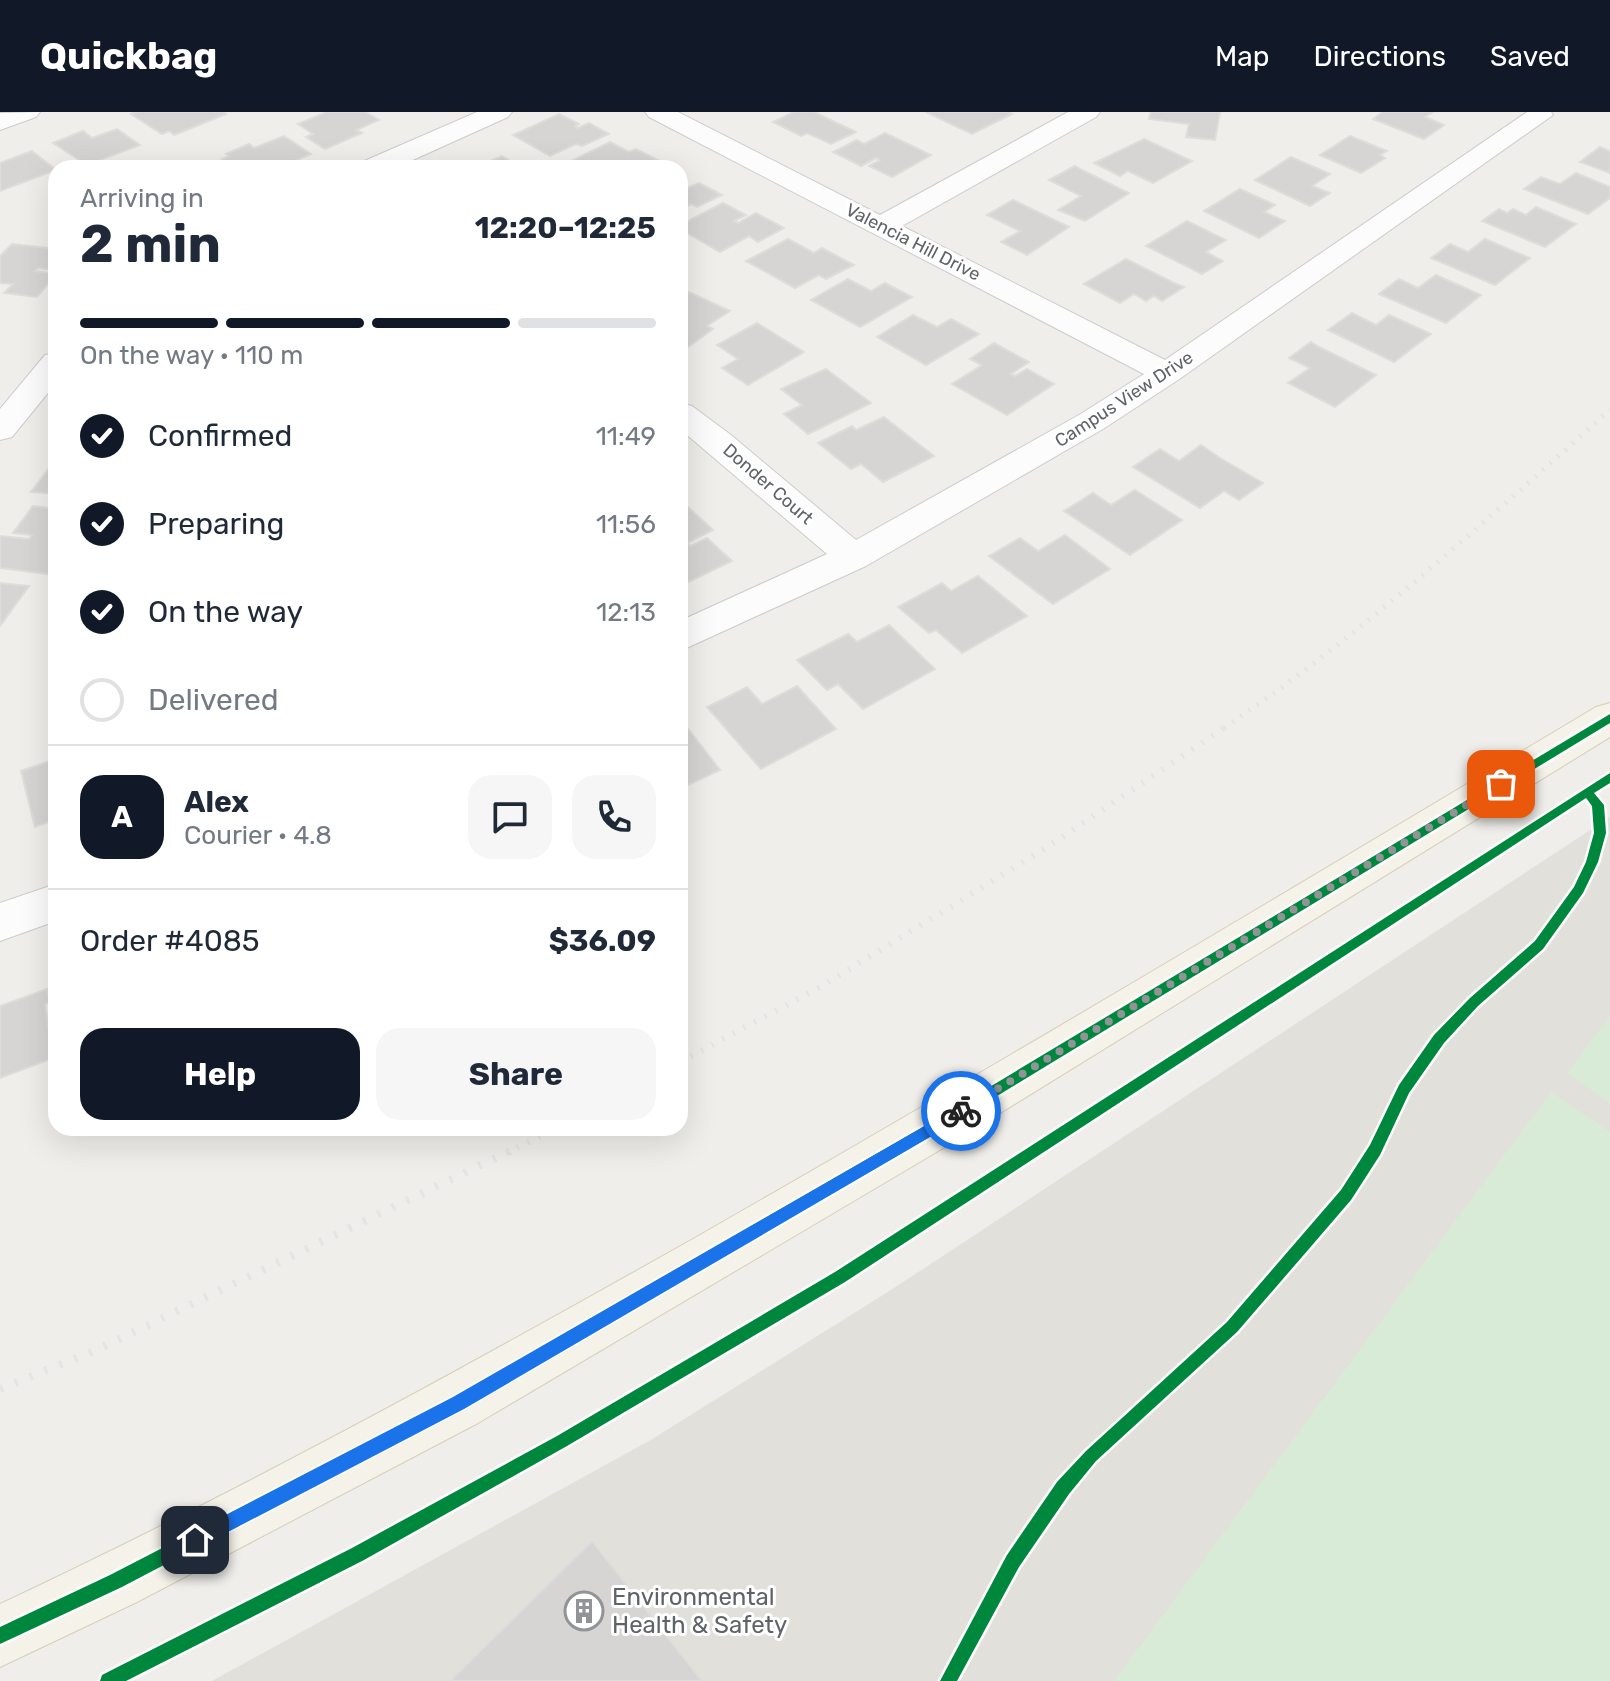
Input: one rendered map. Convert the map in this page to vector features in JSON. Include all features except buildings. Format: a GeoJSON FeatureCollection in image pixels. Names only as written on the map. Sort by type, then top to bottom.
{"type":"FeatureCollection","features":[{"type":"Feature","properties":{"kind":"main road"},"geometry":{"type":"LineString","coordinates":[[0,1636],[116,1581],[458,1403],[928,1131],[1610,718]]}},
{"type":"Feature","properties":{"kind":"street"},"geometry":{"type":"LineString","coordinates":[[0,122],[27,112]]}},
{"type":"Feature","properties":{"kind":"street"},"geometry":{"type":"LineString","coordinates":[[390,160],[499,112]]}},
{"type":"Feature","properties":{"kind":"street","name":"Valencia Hill Drive"},"geometry":{"type":"LineString","coordinates":[[658,112],[1167,373]]}},
{"type":"Feature","properties":{"kind":"street"},"geometry":{"type":"LineString","coordinates":[[881,226],[1087,112]]}},
{"type":"Feature","properties":{"kind":"street","name":"Campus View Drive"},"geometry":{"type":"LineString","coordinates":[[688,633],[853,557],[1004,473],[1167,373],[1536,113]]}},
{"type":"Feature","properties":{"kind":"street"},"geometry":{"type":"LineString","coordinates":[[0,430],[48,372]]}},
{"type":"Feature","properties":{"kind":"street","name":"Donder Court"},"geometry":{"type":"LineString","coordinates":[[688,419],[853,557]]}},
{"type":"Feature","properties":{"kind":"street"},"geometry":{"type":"LineString","coordinates":[[0,922],[48,905]]}},
{"type":"Feature","properties":{"kind":"shaded area"},"geometry":{"type":"Polygon","coordinates":[[[1610,817],[1610,1681],[212,1681],[649,1441],[891,1290],[1610,817]]]}},
{"type":"Feature","properties":{"kind":"green space"},"geometry":{"type":"Polygon","coordinates":[[[1610,1016],[1610,1103],[1567,1073],[1610,1016]]]}},
{"type":"Feature","properties":{"kind":"green space"},"geometry":{"type":"Polygon","coordinates":[[[1551,1092],[1610,1132],[1610,1681],[1114,1681],[1551,1092]]]}},
{"type":"Feature","properties":{"kind":"railway"},"geometry":{"type":"LineString","coordinates":[[1224,728],[1374,616],[1610,410]]}},
{"type":"Feature","properties":{"kind":"railway"},"geometry":{"type":"LineString","coordinates":[[688,1058],[822,986],[1046,848],[1227,726]]}},
{"type":"Feature","properties":{"kind":"railway"},"geometry":{"type":"LineString","coordinates":[[506,1153],[541,1136]]}},
{"type":"Feature","properties":{"kind":"railway"},"geometry":{"type":"LineString","coordinates":[[0,1389],[94,1351],[510,1151]]}},
{"type":"Feature","properties":{"kind":"cycle path"},"geometry":{"type":"LineString","coordinates":[[0,1636],[116,1581],[458,1403],[928,1131],[1610,718]]}},
{"type":"Feature","properties":{"kind":"cycle path"},"geometry":{"type":"LineString","coordinates":[[108,1681],[358,1554],[562,1441],[840,1277],[1610,777]]}},
{"type":"Feature","properties":{"kind":"cycle path"},"geometry":{"type":"LineString","coordinates":[[948,1681],[1013,1561],[1063,1488],[1091,1456],[1232,1327],[1303,1245],[1346,1195],[1375,1150],[1404,1089],[1439,1039],[1474,1002],[1539,945],[1579,890],[1592,862],[1600,833],[1598,805],[1587,792]]}},
{"type":"Feature","properties":{"kind":"way so far"},"geometry":{"type":"LineString","coordinates":[[961,1111],[1501,784]]}},
{"type":"Feature","properties":{"kind":"place","name":"Environmental Health & Safety"},"geometry":{"type":"Point","coordinates":[584,1611]}},
{"type":"Feature","properties":{"kind":"route"},"geometry":{"type":"LineString","coordinates":[[195,1540],[458,1403],[961,1111]]}}]}
